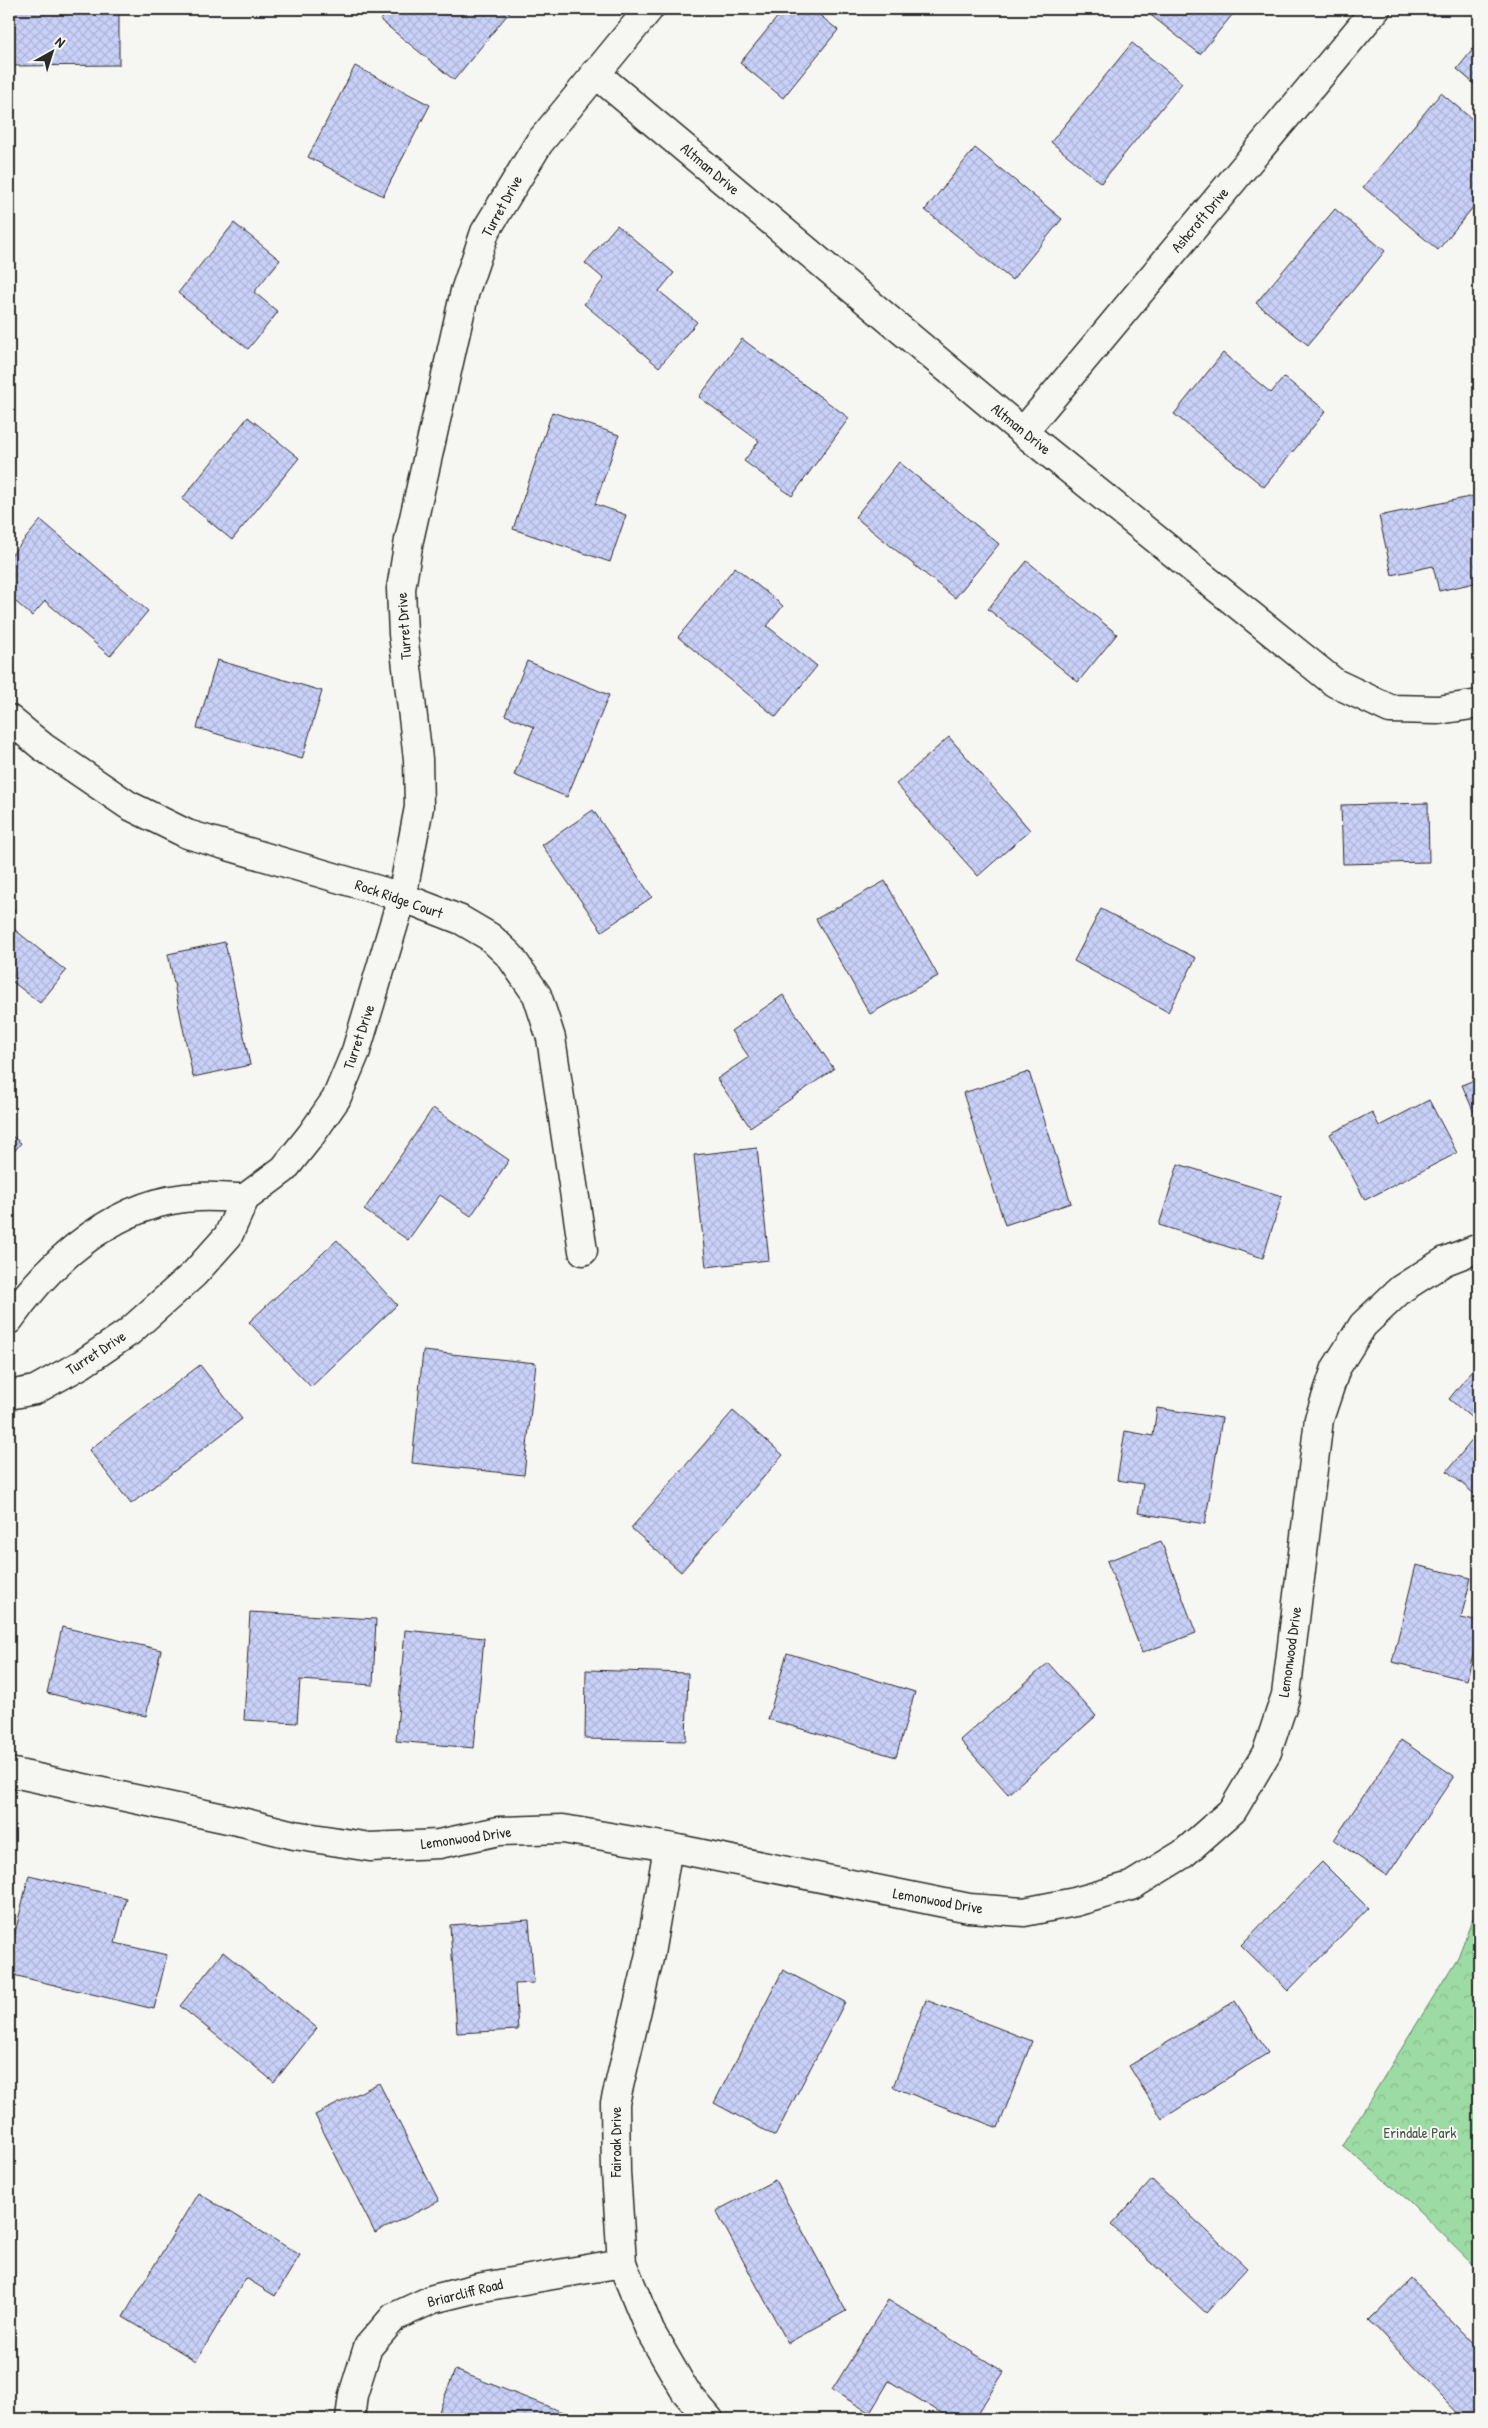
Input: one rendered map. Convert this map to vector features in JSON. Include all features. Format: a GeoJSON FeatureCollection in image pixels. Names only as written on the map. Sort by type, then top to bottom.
{"type":"FeatureCollection","features":[{"type":"Feature","properties":{"kind":"street","name":"Turret Drive"},"geometry":{"type":"LineString","coordinates":[[9,1395],[35,1390],[82,1364],[129,1332],[194,1274],[228,1236],[245,1198],[284,1169],[336,1099],[356,1051],[402,897],[419,807],[418,760],[403,634],[401,589],[409,540],[465,291],[485,232],[539,142],[649,9]]}},
{"type":"Feature","properties":{"kind":"street","name":"Ashcroft Drive"},"geometry":{"type":"LineString","coordinates":[[1023,432],[1376,9]]}},
{"type":"Feature","properties":{"kind":"street","name":"Altman Drive"},"geometry":{"type":"LineString","coordinates":[[596,73],[1023,432],[1335,682],[1390,708],[1438,710],[1479,704]]}},
{"type":"Feature","properties":{"kind":"street","name":"Rock Ridge Court"},"geometry":{"type":"LineString","coordinates":[[9,719],[43,747],[128,804],[187,834],[402,897],[461,920],[490,936],[510,956],[537,995],[551,1038],[583,1251]]}},
{"type":"Feature","properties":{"kind":"street"},"geometry":{"type":"LineString","coordinates":[[9,1320],[60,1260],[108,1223],[153,1205],[198,1196],[245,1198]]}},
{"type":"Feature","properties":{"kind":"street","name":"Lemonwood Drive"},"geometry":{"type":"LineString","coordinates":[[9,1772],[294,1835],[370,1847],[439,1844],[499,1831],[564,1830],[668,1847],[969,1908],[1024,1912],[1075,1902],[1131,1886],[1183,1854],[1233,1810],[1267,1752],[1286,1695],[1319,1419],[1336,1368],[1363,1325],[1401,1289],[1445,1261],[1479,1248]]}},
{"type":"Feature","properties":{"kind":"street","name":"Fairoak Drive"},"geometry":{"type":"LineString","coordinates":[[668,1847],[650,1954],[615,2103],[616,2172],[622,2263],[650,2331],[686,2391],[708,2419]]}},
{"type":"Feature","properties":{"kind":"street","name":"Briarcliff Road"},"geometry":{"type":"LineString","coordinates":[[350,2419],[353,2395],[368,2347],[394,2317],[434,2299],[477,2288],[622,2263]]}},
{"type":"Feature","properties":{"kind":"green space","name":"Erindale Park"},"geometry":{"type":"Polygon","coordinates":[[[1479,1902],[1479,2270],[1408,2200],[1342,2145],[1458,1957],[1479,1902]]]}},
{"type":"Feature","properties":{"kind":"building"},"geometry":{"type":"Polygon","coordinates":[[[9,9],[119,9],[119,65],[9,66],[9,9]]]}},
{"type":"Feature","properties":{"kind":"building"},"geometry":{"type":"Polygon","coordinates":[[[389,9],[512,9],[454,80],[380,20],[389,9]]]}},
{"type":"Feature","properties":{"kind":"building"},"geometry":{"type":"Polygon","coordinates":[[[784,9],[812,9],[838,30],[783,98],[740,63],[784,9]]]}},
{"type":"Feature","properties":{"kind":"building"},"geometry":{"type":"Polygon","coordinates":[[[1143,9],[1237,9],[1200,54],[1143,9]]]}},
{"type":"Feature","properties":{"kind":"building"},"geometry":{"type":"Polygon","coordinates":[[[1479,42],[1479,88],[1457,69],[1479,42]]]}},
{"type":"Feature","properties":{"kind":"building"},"geometry":{"type":"Polygon","coordinates":[[[1132,43],[1182,83],[1101,183],[1051,142],[1132,43]]]}},
{"type":"Feature","properties":{"kind":"building"},"geometry":{"type":"Polygon","coordinates":[[[355,66],[430,105],[383,196],[308,157],[355,66]]]}},
{"type":"Feature","properties":{"kind":"building"},"geometry":{"type":"Polygon","coordinates":[[[1441,93],[1479,125],[1479,200],[1438,250],[1363,187],[1441,93]]]}},
{"type":"Feature","properties":{"kind":"building"},"geometry":{"type":"Polygon","coordinates":[[[975,148],[1062,219],[1012,280],[925,210],[975,148]]]}},
{"type":"Feature","properties":{"kind":"building"},"geometry":{"type":"Polygon","coordinates":[[[1335,209],[1385,251],[1308,345],[1256,303],[1335,209]]]}},
{"type":"Feature","properties":{"kind":"building"},"geometry":{"type":"Polygon","coordinates":[[[234,223],[280,260],[254,292],[278,312],[248,349],[178,293],[234,223]]]}},
{"type":"Feature","properties":{"kind":"building"},"geometry":{"type":"Polygon","coordinates":[[[617,225],[674,273],[659,291],[697,322],[659,367],[584,304],[604,279],[585,263],[617,225]]]}},
{"type":"Feature","properties":{"kind":"building"},"geometry":{"type":"Polygon","coordinates":[[[742,339],[849,418],[792,496],[744,461],[759,441],[699,397],[742,339]]]}},
{"type":"Feature","properties":{"kind":"building"},"geometry":{"type":"Polygon","coordinates":[[[1223,353],[1271,393],[1284,377],[1326,411],[1264,487],[1174,414],[1223,353]]]}},
{"type":"Feature","properties":{"kind":"building"},"geometry":{"type":"Polygon","coordinates":[[[552,412],[619,435],[595,504],[626,515],[610,562],[513,529],[552,412]]]}},
{"type":"Feature","properties":{"kind":"building"},"geometry":{"type":"Polygon","coordinates":[[[248,417],[299,458],[232,540],[182,499],[248,417]]]}},
{"type":"Feature","properties":{"kind":"building"},"geometry":{"type":"Polygon","coordinates":[[[899,462],[999,544],[955,598],[855,517],[899,462]]]}},
{"type":"Feature","properties":{"kind":"building"},"geometry":{"type":"Polygon","coordinates":[[[1479,495],[1479,582],[1439,591],[1433,566],[1392,575],[1379,516],[1479,495]]]}},
{"type":"Feature","properties":{"kind":"building"},"geometry":{"type":"Polygon","coordinates":[[[41,520],[148,611],[110,656],[45,601],[32,616],[9,596],[9,558],[41,520]]]}},
{"type":"Feature","properties":{"kind":"building"},"geometry":{"type":"Polygon","coordinates":[[[1027,561],[1117,634],[1078,682],[988,609],[1027,561]]]}},
{"type":"Feature","properties":{"kind":"building"},"geometry":{"type":"Polygon","coordinates":[[[735,567],[783,606],[767,626],[817,666],[776,717],[678,637],[735,567]]]}},
{"type":"Feature","properties":{"kind":"building"},"geometry":{"type":"Polygon","coordinates":[[[217,660],[322,691],[302,759],[197,728],[217,660]]]}},
{"type":"Feature","properties":{"kind":"building"},"geometry":{"type":"Polygon","coordinates":[[[527,661],[609,695],[567,797],[514,775],[534,727],[505,715],[527,661]]]}},
{"type":"Feature","properties":{"kind":"building"},"geometry":{"type":"Polygon","coordinates":[[[949,737],[1030,830],[978,876],[896,784],[949,737]]]}},
{"type":"Feature","properties":{"kind":"building"},"geometry":{"type":"Polygon","coordinates":[[[1428,803],[1429,862],[1343,864],[1341,805],[1428,803]]]}},
{"type":"Feature","properties":{"kind":"building"},"geometry":{"type":"Polygon","coordinates":[[[593,810],[652,897],[602,931],[542,845],[593,810]]]}},
{"type":"Feature","properties":{"kind":"building"},"geometry":{"type":"Polygon","coordinates":[[[885,881],[938,976],[870,1014],[816,919],[885,881]]]}},
{"type":"Feature","properties":{"kind":"building"},"geometry":{"type":"Polygon","coordinates":[[[9,906],[15,911],[9,919],[9,906]]]}},
{"type":"Feature","properties":{"kind":"building"},"geometry":{"type":"Polygon","coordinates":[[[1101,909],[1196,958],[1168,1012],[1074,961],[1101,909]]]}},
{"type":"Feature","properties":{"kind":"building"},"geometry":{"type":"Polygon","coordinates":[[[9,925],[66,971],[40,1003],[9,979],[9,925]]]}},
{"type":"Feature","properties":{"kind":"building"},"geometry":{"type":"Polygon","coordinates":[[[225,942],[250,1065],[193,1077],[168,954],[225,942]]]}},
{"type":"Feature","properties":{"kind":"building"},"geometry":{"type":"Polygon","coordinates":[[[783,995],[834,1069],[750,1127],[717,1079],[749,1057],[731,1031],[783,995]]]}},
{"type":"Feature","properties":{"kind":"building"},"geometry":{"type":"Polygon","coordinates":[[[1029,1072],[1071,1203],[1005,1225],[963,1093],[1029,1072]]]}},
{"type":"Feature","properties":{"kind":"building"},"geometry":{"type":"Polygon","coordinates":[[[1479,1078],[1479,1124],[1462,1085],[1479,1078]]]}},
{"type":"Feature","properties":{"kind":"building"},"geometry":{"type":"Polygon","coordinates":[[[1429,1100],[1457,1153],[1365,1200],[1330,1134],[1372,1112],[1379,1126],[1429,1100]]]}},
{"type":"Feature","properties":{"kind":"building"},"geometry":{"type":"Polygon","coordinates":[[[433,1108],[509,1160],[471,1216],[440,1195],[408,1240],[364,1210],[433,1108]]]}},
{"type":"Feature","properties":{"kind":"building"},"geometry":{"type":"Polygon","coordinates":[[[9,1134],[21,1143],[9,1158],[9,1134]]]}},
{"type":"Feature","properties":{"kind":"building"},"geometry":{"type":"Polygon","coordinates":[[[757,1148],[769,1260],[706,1267],[694,1155],[757,1148]]]}},
{"type":"Feature","properties":{"kind":"building"},"geometry":{"type":"Polygon","coordinates":[[[1178,1164],[1282,1196],[1263,1258],[1159,1225],[1178,1164]]]}},
{"type":"Feature","properties":{"kind":"building"},"geometry":{"type":"Polygon","coordinates":[[[337,1240],[397,1305],[311,1387],[249,1322],[337,1240]]]}},
{"type":"Feature","properties":{"kind":"building"},"geometry":{"type":"Polygon","coordinates":[[[423,1351],[536,1363],[524,1475],[412,1463],[423,1351]]]}},
{"type":"Feature","properties":{"kind":"building"},"geometry":{"type":"Polygon","coordinates":[[[1479,1362],[1479,1424],[1449,1399],[1479,1362]]]}},
{"type":"Feature","properties":{"kind":"building"},"geometry":{"type":"Polygon","coordinates":[[[200,1365],[242,1419],[131,1504],[89,1450],[200,1365]]]}},
{"type":"Feature","properties":{"kind":"building"},"geometry":{"type":"Polygon","coordinates":[[[1157,1408],[1222,1418],[1205,1524],[1138,1513],[1143,1484],[1117,1480],[1125,1431],[1153,1436],[1157,1408]]]}},
{"type":"Feature","properties":{"kind":"building"},"geometry":{"type":"Polygon","coordinates":[[[733,1411],[783,1455],[681,1572],[631,1528],[733,1411]]]}},
{"type":"Feature","properties":{"kind":"building"},"geometry":{"type":"Polygon","coordinates":[[[1479,1432],[1479,1498],[1447,1471],[1479,1432]]]}},
{"type":"Feature","properties":{"kind":"building"},"geometry":{"type":"Polygon","coordinates":[[[1161,1541],[1196,1633],[1142,1653],[1107,1561],[1161,1541]]]}},
{"type":"Feature","properties":{"kind":"building"},"geometry":{"type":"Polygon","coordinates":[[[1416,1565],[1471,1578],[1461,1618],[1479,1622],[1479,1628],[1467,1680],[1392,1662],[1416,1565]]]}},
{"type":"Feature","properties":{"kind":"building"},"geometry":{"type":"Polygon","coordinates":[[[250,1612],[376,1619],[373,1685],[300,1680],[297,1723],[244,1720],[250,1612]]]}},
{"type":"Feature","properties":{"kind":"building"},"geometry":{"type":"Polygon","coordinates":[[[62,1627],[161,1650],[146,1716],[47,1693],[62,1627]]]}},
{"type":"Feature","properties":{"kind":"building"},"geometry":{"type":"Polygon","coordinates":[[[405,1630],[484,1638],[474,1748],[396,1741],[405,1630]]]}},
{"type":"Feature","properties":{"kind":"building"},"geometry":{"type":"Polygon","coordinates":[[[787,1653],[915,1692],[896,1757],[768,1719],[787,1653]]]}},
{"type":"Feature","properties":{"kind":"building"},"geometry":{"type":"Polygon","coordinates":[[[1048,1663],[1096,1716],[1008,1794],[960,1740],[1048,1663]]]}},
{"type":"Feature","properties":{"kind":"building"},"geometry":{"type":"Polygon","coordinates":[[[586,1670],[688,1673],[686,1741],[585,1739],[586,1670]]]}},
{"type":"Feature","properties":{"kind":"building"},"geometry":{"type":"Polygon","coordinates":[[[1401,1740],[1454,1776],[1387,1876],[1334,1840],[1401,1740]]]}},
{"type":"Feature","properties":{"kind":"building"},"geometry":{"type":"Polygon","coordinates":[[[1322,1862],[1368,1908],[1288,1991],[1241,1945],[1322,1862]]]}},
{"type":"Feature","properties":{"kind":"building"},"geometry":{"type":"Polygon","coordinates":[[[29,1875],[126,1898],[115,1943],[167,1955],[154,2009],[9,1974],[9,1958],[29,1875]]]}},
{"type":"Feature","properties":{"kind":"building"},"geometry":{"type":"Polygon","coordinates":[[[529,1920],[534,1983],[515,1984],[518,2030],[457,2033],[450,1925],[529,1920]]]}},
{"type":"Feature","properties":{"kind":"building"},"geometry":{"type":"Polygon","coordinates":[[[223,1952],[317,2028],[274,2082],[180,2006],[223,1952]]]}},
{"type":"Feature","properties":{"kind":"building"},"geometry":{"type":"Polygon","coordinates":[[[783,1970],[845,2002],[775,2136],[714,2103],[783,1970]]]}},
{"type":"Feature","properties":{"kind":"building"},"geometry":{"type":"Polygon","coordinates":[[[926,2000],[1032,2041],[998,2128],[893,2087],[926,2000]]]}},
{"type":"Feature","properties":{"kind":"building"},"geometry":{"type":"Polygon","coordinates":[[[1235,2001],[1268,2053],[1162,2119],[1129,2066],[1235,2001]]]}},
{"type":"Feature","properties":{"kind":"building"},"geometry":{"type":"Polygon","coordinates":[[[379,2083],[439,2201],[375,2233],[315,2115],[379,2083]]]}},
{"type":"Feature","properties":{"kind":"building"},"geometry":{"type":"Polygon","coordinates":[[[775,2180],[846,2311],[788,2343],[716,2211],[775,2180]]]}},
{"type":"Feature","properties":{"kind":"building"},"geometry":{"type":"Polygon","coordinates":[[[1152,2180],[1247,2268],[1206,2313],[1111,2225],[1152,2180]]]}},
{"type":"Feature","properties":{"kind":"building"},"geometry":{"type":"Polygon","coordinates":[[[198,2193],[300,2255],[275,2296],[246,2278],[196,2361],[123,2317],[198,2193]]]}},
{"type":"Feature","properties":{"kind":"building"},"geometry":{"type":"Polygon","coordinates":[[[1411,2279],[1479,2350],[1479,2410],[1469,2419],[1463,2419],[1369,2320],[1411,2279]]]}},
{"type":"Feature","properties":{"kind":"building"},"geometry":{"type":"Polygon","coordinates":[[[888,2300],[1004,2372],[974,2419],[951,2419],[889,2381],[870,2413],[832,2390],[888,2300]]]}},
{"type":"Feature","properties":{"kind":"building"},"geometry":{"type":"Polygon","coordinates":[[[455,2370],[580,2419],[436,2419],[455,2370]]]}}]}
